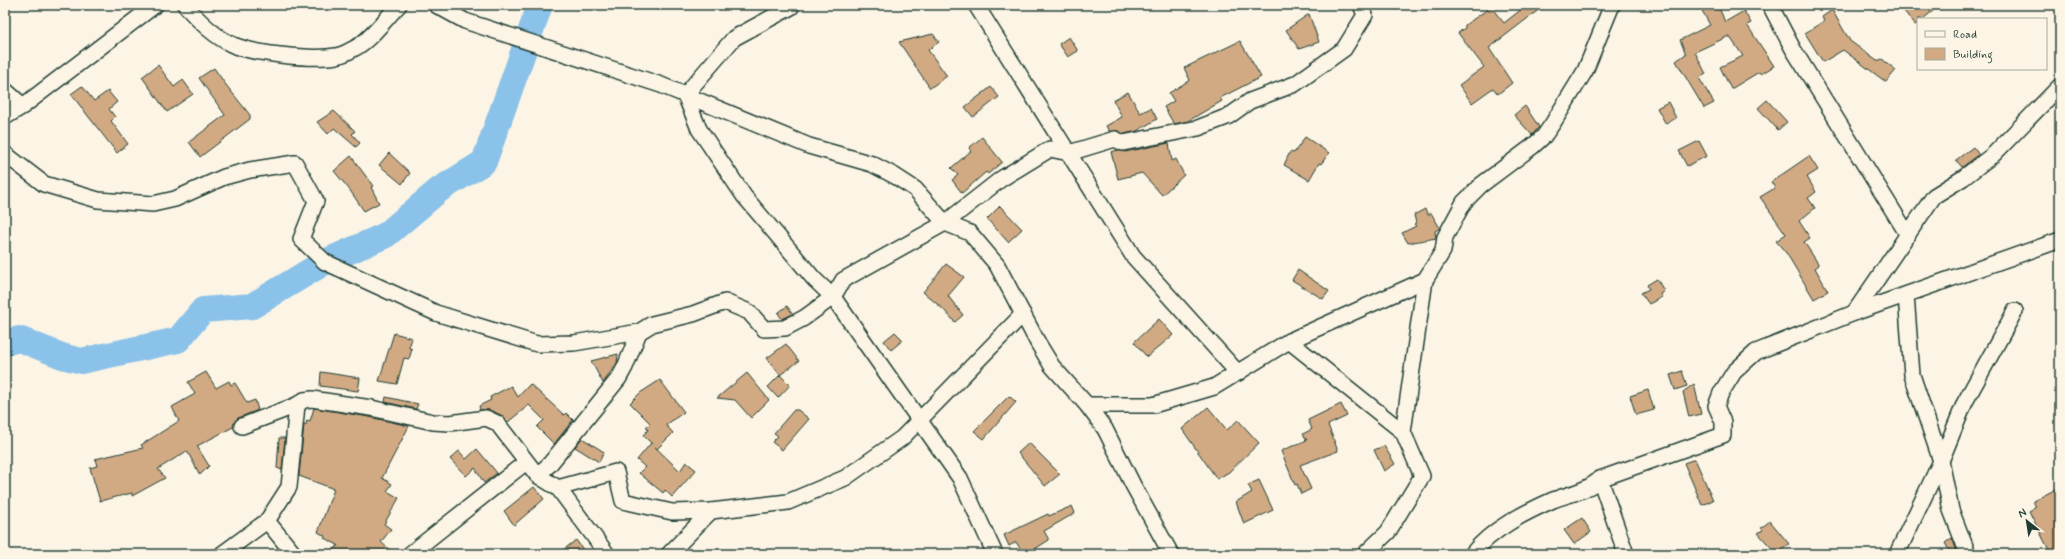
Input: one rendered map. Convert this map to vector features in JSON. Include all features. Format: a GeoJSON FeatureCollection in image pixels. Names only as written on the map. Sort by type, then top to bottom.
{"type":"FeatureCollection","features":[{"type":"Feature","properties":{"kind":"street"},"geometry":{"type":"LineString","coordinates":[[5,117],[23,106],[156,5]]}},
{"type":"Feature","properties":{"kind":"street"},"geometry":{"type":"LineString","coordinates":[[184,5],[216,34],[231,44],[253,51],[303,56],[336,56],[355,49],[374,32],[397,6]]}},
{"type":"Feature","properties":{"kind":"street"},"geometry":{"type":"LineString","coordinates":[[436,5],[465,20],[602,65],[685,95],[809,146],[872,164],[915,189],[945,223],[970,233],[997,265],[1052,366],[1087,405],[1105,429],[1132,485],[1170,554]]}},
{"type":"Feature","properties":{"kind":"street"},"geometry":{"type":"LineString","coordinates":[[976,5],[1133,256],[1238,372]]}},
{"type":"Feature","properties":{"kind":"street"},"geometry":{"type":"LineString","coordinates":[[5,154],[44,184],[98,200],[153,204],[175,199],[224,177],[250,170],[295,163],[316,201],[301,239],[325,262],[436,313],[537,344],[574,343],[639,332],[652,324],[693,314],[725,302],[749,312],[764,330],[785,328],[833,297],[843,280],[945,223],[1001,179],[1034,157],[1050,149],[1069,153],[1115,139],[1123,143],[1198,128],[1229,116],[1250,101],[1295,84],[1344,49],[1365,15],[1360,5]]}},
{"type":"Feature","properties":{"kind":"street"},"geometry":{"type":"LineString","coordinates":[[1403,432],[1425,280],[1443,251],[1445,237],[1464,202],[1481,185],[1544,136],[1585,71],[1612,5]]}},
{"type":"Feature","properties":{"kind":"street"},"geometry":{"type":"LineString","coordinates":[[1770,5],[1793,49],[1908,235]]}},
{"type":"Feature","properties":{"kind":"street"},"geometry":{"type":"LineString","coordinates":[[685,95],[734,38],[794,6]]}},
{"type":"Feature","properties":{"kind":"street"},"geometry":{"type":"LineString","coordinates":[[1854,313],[1934,196],[1963,178],[1994,154],[2060,86]]}},
{"type":"Feature","properties":{"kind":"street"},"geometry":{"type":"LineString","coordinates":[[5,90],[23,106]]}},
{"type":"Feature","properties":{"kind":"street"},"geometry":{"type":"LineString","coordinates":[[685,95],[699,129],[744,196],[814,280],[833,297],[960,478],[995,554]]}},
{"type":"Feature","properties":{"kind":"street"},"geometry":{"type":"LineString","coordinates":[[1472,554],[1498,529],[1552,501],[1592,486],[1600,479],[1723,435],[1723,422],[1716,406],[1720,393],[1734,372],[1756,352],[1854,313],[2060,240]]}},
{"type":"Feature","properties":{"kind":"street"},"geometry":{"type":"LineString","coordinates":[[1087,405],[1153,405],[1214,387],[1289,341],[1425,280]]}},
{"type":"Feature","properties":{"kind":"street"},"geometry":{"type":"LineString","coordinates":[[1906,295],[1912,374],[1941,461],[1951,510],[1968,554]]}},
{"type":"Feature","properties":{"kind":"street"},"geometry":{"type":"LineString","coordinates":[[1897,554],[1941,461],[1966,402],[2015,311]]}},
{"type":"Feature","properties":{"kind":"street"},"geometry":{"type":"LineString","coordinates":[[558,488],[616,472],[623,501],[672,512],[711,511],[788,502],[845,478],[902,438],[1023,314]]}},
{"type":"Feature","properties":{"kind":"street"},"geometry":{"type":"LineString","coordinates":[[538,475],[549,465],[619,378],[639,332]]}},
{"type":"Feature","properties":{"kind":"street"},"geometry":{"type":"LineString","coordinates":[[1289,341],[1403,432],[1422,476],[1388,532],[1365,554]]}},
{"type":"Feature","properties":{"kind":"street"},"geometry":{"type":"LineString","coordinates":[[242,426],[304,400],[312,399],[371,408],[433,422],[450,423],[486,418],[497,423],[526,462],[538,475],[558,488],[607,554]]}},
{"type":"Feature","properties":{"kind":"street"},"geometry":{"type":"LineString","coordinates":[[222,554],[267,521],[289,487],[297,404]]}},
{"type":"Feature","properties":{"kind":"street"},"geometry":{"type":"LineString","coordinates":[[410,554],[526,462]]}},
{"type":"Feature","properties":{"kind":"street"},"geometry":{"type":"LineString","coordinates":[[1600,479],[1626,554]]}},
{"type":"Feature","properties":{"kind":"street"},"geometry":{"type":"LineString","coordinates":[[669,554],[711,511]]}},
{"type":"Feature","properties":{"kind":"street"},"geometry":{"type":"LineString","coordinates":[[267,521],[294,554]]}},
{"type":"Feature","properties":{"kind":"building"},"geometry":{"type":"Polygon","coordinates":[[[1527,5],[1545,5],[1489,48],[1512,83],[1498,94],[1493,88],[1472,103],[1459,85],[1484,67],[1458,33],[1465,28],[1465,25],[1491,7],[1504,23],[1527,5]]]}},
{"type":"Feature","properties":{"kind":"building"},"geometry":{"type":"Polygon","coordinates":[[[1699,5],[1718,5],[1725,22],[1744,11],[1751,23],[1747,25],[1774,66],[1761,74],[1759,72],[1731,89],[1720,67],[1743,56],[1729,36],[1695,52],[1706,74],[1699,78],[1714,103],[1704,108],[1676,61],[1686,54],[1680,40],[1710,25],[1699,5]]]}},
{"type":"Feature","properties":{"kind":"building"},"geometry":{"type":"Polygon","coordinates":[[[1912,5],[1940,5],[1924,18],[1917,18],[1917,24],[1915,25],[1904,11],[1912,5]]]}},
{"type":"Feature","properties":{"kind":"building"},"geometry":{"type":"Polygon","coordinates":[[[1832,10],[1850,41],[1877,61],[1882,59],[1896,70],[1886,82],[1843,50],[1823,62],[1805,33],[1824,21],[1822,17],[1832,10]]]}},
{"type":"Feature","properties":{"kind":"building"},"geometry":{"type":"Polygon","coordinates":[[[1309,14],[1319,42],[1299,49],[1286,30],[1309,14]]]}},
{"type":"Feature","properties":{"kind":"building"},"geometry":{"type":"Polygon","coordinates":[[[933,34],[939,42],[928,50],[947,76],[930,88],[899,42],[933,34]]]}},
{"type":"Feature","properties":{"kind":"building"},"geometry":{"type":"Polygon","coordinates":[[[1069,37],[1078,51],[1068,57],[1059,44],[1069,37]]]}},
{"type":"Feature","properties":{"kind":"building"},"geometry":{"type":"Polygon","coordinates":[[[1240,41],[1261,77],[1220,98],[1222,101],[1188,121],[1174,124],[1164,107],[1174,101],[1169,93],[1190,80],[1184,68],[1240,41]]]}},
{"type":"Feature","properties":{"kind":"building"},"geometry":{"type":"Polygon","coordinates":[[[158,65],[174,87],[183,80],[193,94],[167,112],[142,77],[158,65]]]}},
{"type":"Feature","properties":{"kind":"building"},"geometry":{"type":"Polygon","coordinates":[[[214,68],[250,115],[250,119],[200,157],[189,142],[225,115],[199,78],[214,68]]]}},
{"type":"Feature","properties":{"kind":"building"},"geometry":{"type":"Polygon","coordinates":[[[82,86],[94,101],[108,91],[117,102],[109,109],[115,117],[111,121],[128,144],[117,153],[71,94],[82,86]]]}},
{"type":"Feature","properties":{"kind":"building"},"geometry":{"type":"Polygon","coordinates":[[[991,87],[999,97],[973,117],[965,107],[991,87]]]}},
{"type":"Feature","properties":{"kind":"building"},"geometry":{"type":"Polygon","coordinates":[[[1128,92],[1140,113],[1151,108],[1157,119],[1137,131],[1124,134],[1118,131],[1109,131],[1106,126],[1122,117],[1113,100],[1128,92]]]}},
{"type":"Feature","properties":{"kind":"building"},"geometry":{"type":"Polygon","coordinates":[[[1767,100],[1787,122],[1778,130],[1758,108],[1767,100]]]}},
{"type":"Feature","properties":{"kind":"building"},"geometry":{"type":"Polygon","coordinates":[[[1668,102],[1676,118],[1666,124],[1657,108],[1668,102]]]}},
{"type":"Feature","properties":{"kind":"building"},"geometry":{"type":"Polygon","coordinates":[[[1525,106],[1539,127],[1532,135],[1514,115],[1525,106]]]}},
{"type":"Feature","properties":{"kind":"building"},"geometry":{"type":"Polygon","coordinates":[[[334,111],[355,131],[352,134],[360,143],[356,147],[334,128],[328,134],[317,122],[334,111]]]}},
{"type":"Feature","properties":{"kind":"building"},"geometry":{"type":"Polygon","coordinates":[[[982,137],[1002,162],[988,174],[986,172],[962,193],[952,180],[958,175],[951,168],[971,151],[969,148],[982,137]]]}},
{"type":"Feature","properties":{"kind":"building"},"geometry":{"type":"Polygon","coordinates":[[[1305,137],[1329,153],[1321,164],[1319,163],[1309,180],[1284,165],[1290,152],[1294,153],[1305,137]]]}},
{"type":"Feature","properties":{"kind":"building"},"geometry":{"type":"Polygon","coordinates":[[[1699,141],[1707,156],[1687,166],[1679,151],[1699,141]]]}},
{"type":"Feature","properties":{"kind":"building"},"geometry":{"type":"Polygon","coordinates":[[[1169,143],[1172,161],[1176,159],[1184,175],[1162,195],[1142,173],[1118,179],[1111,152],[1118,150],[1125,152],[1169,143]]]}},
{"type":"Feature","properties":{"kind":"building"},"geometry":{"type":"Polygon","coordinates":[[[1973,147],[1979,155],[1962,167],[1956,160],[1973,147]]]}},
{"type":"Feature","properties":{"kind":"building"},"geometry":{"type":"Polygon","coordinates":[[[389,153],[410,173],[402,184],[379,165],[389,153]]]}},
{"type":"Feature","properties":{"kind":"building"},"geometry":{"type":"Polygon","coordinates":[[[351,156],[373,186],[371,187],[379,203],[364,211],[334,171],[351,156]]]}},
{"type":"Feature","properties":{"kind":"building"},"geometry":{"type":"Polygon","coordinates":[[[1809,156],[1818,170],[1807,177],[1816,192],[1808,198],[1815,208],[1799,221],[1810,238],[1804,242],[1819,265],[1815,268],[1828,291],[1814,299],[1787,254],[1776,241],[1786,234],[1760,197],[1775,188],[1771,182],[1809,156]]]}},
{"type":"Feature","properties":{"kind":"building"},"geometry":{"type":"Polygon","coordinates":[[[1000,206],[1022,229],[1008,242],[987,219],[1000,206]]]}},
{"type":"Feature","properties":{"kind":"building"},"geometry":{"type":"Polygon","coordinates":[[[1425,209],[1428,215],[1431,213],[1440,228],[1435,231],[1436,238],[1408,243],[1402,233],[1416,226],[1414,224],[1416,223],[1414,215],[1425,209]]]}},
{"type":"Feature","properties":{"kind":"building"},"geometry":{"type":"Polygon","coordinates":[[[946,264],[964,277],[948,296],[963,315],[955,322],[943,309],[923,292],[946,264]]]}},
{"type":"Feature","properties":{"kind":"building"},"geometry":{"type":"Polygon","coordinates":[[[1298,270],[1329,291],[1323,299],[1292,280],[1298,270]]]}},
{"type":"Feature","properties":{"kind":"building"},"geometry":{"type":"Polygon","coordinates":[[[1657,279],[1664,291],[1660,294],[1662,297],[1649,304],[1641,293],[1649,289],[1647,285],[1657,279]]]}},
{"type":"Feature","properties":{"kind":"building"},"geometry":{"type":"Polygon","coordinates":[[[787,306],[793,314],[782,319],[778,313],[787,306]]]}},
{"type":"Feature","properties":{"kind":"building"},"geometry":{"type":"Polygon","coordinates":[[[1159,319],[1173,335],[1147,357],[1134,342],[1159,319]]]}},
{"type":"Feature","properties":{"kind":"building"},"geometry":{"type":"Polygon","coordinates":[[[895,332],[903,340],[891,350],[884,341],[895,332]]]}},
{"type":"Feature","properties":{"kind":"building"},"geometry":{"type":"Polygon","coordinates":[[[394,333],[412,338],[409,348],[412,349],[409,359],[404,358],[397,384],[379,381],[394,333]]]}},
{"type":"Feature","properties":{"kind":"building"},"geometry":{"type":"Polygon","coordinates":[[[786,344],[799,361],[780,375],[767,358],[786,344]]]}},
{"type":"Feature","properties":{"kind":"building"},"geometry":{"type":"Polygon","coordinates":[[[618,354],[617,363],[603,383],[591,361],[618,354]]]}},
{"type":"Feature","properties":{"kind":"building"},"geometry":{"type":"Polygon","coordinates":[[[1682,371],[1687,386],[1675,390],[1670,375],[1682,371]]]}},
{"type":"Feature","properties":{"kind":"building"},"geometry":{"type":"Polygon","coordinates":[[[206,372],[216,388],[229,381],[231,385],[235,383],[247,403],[255,400],[258,410],[238,418],[233,427],[197,446],[209,466],[200,475],[187,451],[158,469],[165,478],[132,496],[132,493],[100,501],[90,468],[97,466],[95,459],[143,448],[141,445],[179,421],[172,407],[195,394],[188,382],[206,372]]]}},
{"type":"Feature","properties":{"kind":"building"},"geometry":{"type":"Polygon","coordinates":[[[321,372],[360,378],[358,391],[320,386],[321,372]]]}},
{"type":"Feature","properties":{"kind":"building"},"geometry":{"type":"Polygon","coordinates":[[[747,373],[769,400],[751,418],[735,400],[717,398],[747,373]]]}},
{"type":"Feature","properties":{"kind":"building"},"geometry":{"type":"Polygon","coordinates":[[[780,375],[790,385],[778,398],[768,387],[780,375]]]}},
{"type":"Feature","properties":{"kind":"building"},"geometry":{"type":"Polygon","coordinates":[[[660,380],[684,412],[666,425],[673,433],[657,449],[643,435],[648,430],[646,427],[650,423],[630,403],[640,393],[660,380]]]}},
{"type":"Feature","properties":{"kind":"building"},"geometry":{"type":"Polygon","coordinates":[[[530,384],[564,415],[566,413],[573,420],[554,444],[537,427],[544,420],[529,405],[508,422],[501,415],[489,410],[480,410],[479,406],[491,400],[490,397],[511,386],[518,397],[530,384]]]}},
{"type":"Feature","properties":{"kind":"building"},"geometry":{"type":"Polygon","coordinates":[[[1694,384],[1701,414],[1689,417],[1683,392],[1694,384]]]}},
{"type":"Feature","properties":{"kind":"building"},"geometry":{"type":"Polygon","coordinates":[[[1648,390],[1654,410],[1636,415],[1630,396],[1648,390]]]}},
{"type":"Feature","properties":{"kind":"building"},"geometry":{"type":"Polygon","coordinates":[[[1009,396],[1016,402],[984,439],[974,431],[1009,396]]]}},
{"type":"Feature","properties":{"kind":"building"},"geometry":{"type":"Polygon","coordinates":[[[386,397],[418,404],[416,409],[385,402],[386,397]]]}},
{"type":"Feature","properties":{"kind":"building"},"geometry":{"type":"Polygon","coordinates":[[[1341,404],[1347,416],[1328,425],[1338,451],[1300,465],[1311,489],[1301,494],[1297,484],[1295,485],[1281,451],[1307,440],[1303,434],[1312,429],[1308,420],[1341,404]]]}},
{"type":"Feature","properties":{"kind":"building"},"geometry":{"type":"Polygon","coordinates":[[[1208,407],[1227,430],[1238,420],[1259,443],[1229,472],[1217,479],[1182,429],[1208,407]]]}},
{"type":"Feature","properties":{"kind":"building"},"geometry":{"type":"Polygon","coordinates":[[[314,408],[369,417],[409,426],[382,478],[392,484],[387,491],[399,498],[384,524],[391,529],[381,542],[394,554],[331,554],[338,545],[324,538],[325,536],[318,532],[334,489],[299,476],[304,424],[306,425],[307,420],[310,421],[314,408]]]}},
{"type":"Feature","properties":{"kind":"building"},"geometry":{"type":"Polygon","coordinates":[[[794,410],[798,410],[809,419],[782,450],[772,442],[778,436],[774,433],[794,410]]]}},
{"type":"Feature","properties":{"kind":"building"},"geometry":{"type":"Polygon","coordinates":[[[279,438],[285,438],[282,470],[277,468],[279,438]]]}},
{"type":"Feature","properties":{"kind":"building"},"geometry":{"type":"Polygon","coordinates":[[[582,438],[604,452],[599,462],[575,447],[582,438]]]}},
{"type":"Feature","properties":{"kind":"building"},"geometry":{"type":"Polygon","coordinates":[[[651,443],[680,471],[686,462],[696,470],[672,497],[665,490],[663,493],[639,473],[645,467],[637,460],[651,443]]]}},
{"type":"Feature","properties":{"kind":"building"},"geometry":{"type":"Polygon","coordinates":[[[1029,443],[1060,474],[1045,486],[1018,453],[1029,443]]]}},
{"type":"Feature","properties":{"kind":"building"},"geometry":{"type":"Polygon","coordinates":[[[1384,446],[1395,464],[1384,471],[1374,450],[1384,446]]]}},
{"type":"Feature","properties":{"kind":"building"},"geometry":{"type":"Polygon","coordinates":[[[477,449],[497,473],[484,483],[475,468],[466,476],[450,459],[459,451],[466,459],[477,449]]]}},
{"type":"Feature","properties":{"kind":"building"},"geometry":{"type":"Polygon","coordinates":[[[1695,459],[1713,500],[1702,505],[1684,463],[1695,459]]]}},
{"type":"Feature","properties":{"kind":"building"},"geometry":{"type":"Polygon","coordinates":[[[1259,480],[1273,510],[1244,524],[1236,502],[1252,492],[1248,485],[1259,480]]]}},
{"type":"Feature","properties":{"kind":"building"},"geometry":{"type":"Polygon","coordinates":[[[534,487],[544,499],[514,525],[504,511],[534,487]]]}},
{"type":"Feature","properties":{"kind":"building"},"geometry":{"type":"Polygon","coordinates":[[[2060,487],[2060,554],[2051,554],[2029,511],[2036,507],[2033,501],[2060,487]]]}},
{"type":"Feature","properties":{"kind":"building"},"geometry":{"type":"Polygon","coordinates":[[[1072,506],[1075,513],[1044,531],[1049,540],[1027,554],[1024,554],[1016,542],[1009,546],[1004,535],[1048,514],[1049,516],[1072,506]]]}},
{"type":"Feature","properties":{"kind":"building"},"geometry":{"type":"Polygon","coordinates":[[[1582,518],[1591,532],[1574,544],[1564,530],[1582,518]]]}},
{"type":"Feature","properties":{"kind":"building"},"geometry":{"type":"Polygon","coordinates":[[[1770,521],[1789,544],[1777,554],[1758,533],[1763,530],[1761,528],[1770,521]]]}},
{"type":"Feature","properties":{"kind":"building"},"geometry":{"type":"Polygon","coordinates":[[[1952,538],[1958,554],[1951,554],[1945,543],[1952,538]]]}},
{"type":"Feature","properties":{"kind":"building"},"geometry":{"type":"Polygon","coordinates":[[[576,540],[586,554],[558,554],[576,540]]]}},
{"type":"Feature","properties":{"kind":"waterway"},"geometry":{"type":"LineString","coordinates":[[5,343],[19,339],[62,356],[81,361],[178,340],[203,310],[252,306],[325,262],[386,235],[439,190],[484,162],[540,5]]}}]}
